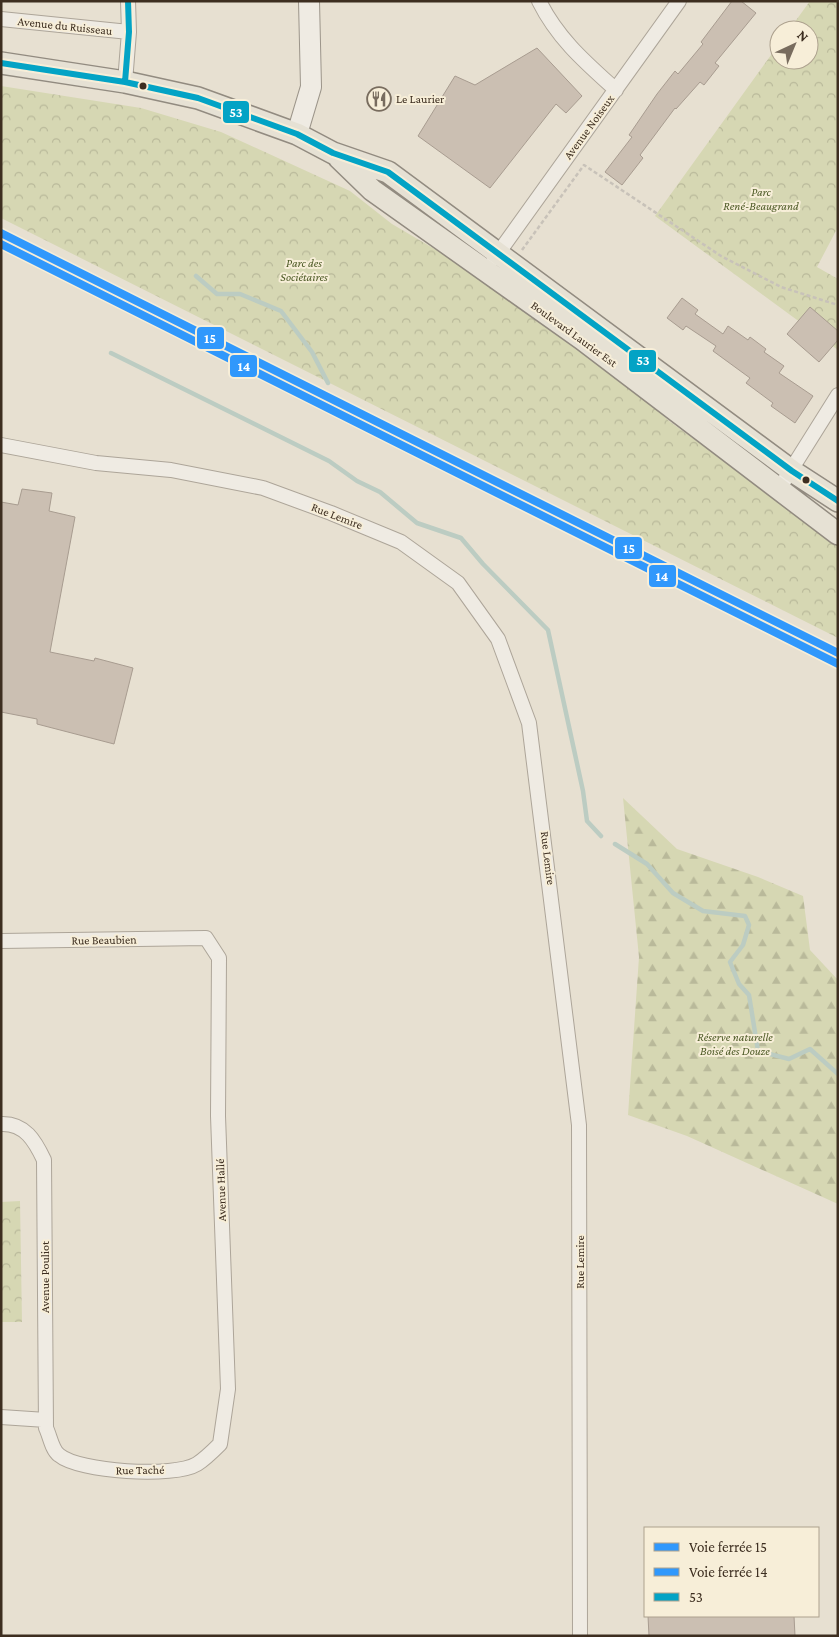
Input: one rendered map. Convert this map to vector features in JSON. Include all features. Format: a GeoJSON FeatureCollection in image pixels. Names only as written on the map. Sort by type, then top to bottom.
{"type":"FeatureCollection","features":[{"type":"Feature","properties":{"kind":"main road","name":"Boulevard Laurier Est"},"geometry":{"type":"LineString","coordinates":[[1,63],[125,82],[198,98],[297,134],[333,153],[388,172],[508,254],[792,470],[838,501]]}},
{"type":"Feature","properties":{"kind":"main road","name":"Boulevard Laurier Est"},"geometry":{"type":"LineString","coordinates":[[333,153],[372,190],[582,339],[838,534]]}},
{"type":"Feature","properties":{"kind":"street"},"geometry":{"type":"LineString","coordinates":[[125,82],[129,32],[128,1]]}},
{"type":"Feature","properties":{"kind":"street"},"geometry":{"type":"LineString","coordinates":[[297,134],[311,87],[309,1]]}},
{"type":"Feature","properties":{"kind":"street"},"geometry":{"type":"LineString","coordinates":[[539,1],[546,16],[571,50],[616,90]]}},
{"type":"Feature","properties":{"kind":"street","name":"Avenue Noiseux"},"geometry":{"type":"LineString","coordinates":[[508,254],[616,90],[679,1]]}},
{"type":"Feature","properties":{"kind":"street","name":"Avenue du Ruisseau"},"geometry":{"type":"LineString","coordinates":[[1,19],[129,32]]}},
{"type":"Feature","properties":{"kind":"street"},"geometry":{"type":"LineString","coordinates":[[486,270],[508,254]]}},
{"type":"Feature","properties":{"kind":"street"},"geometry":{"type":"LineString","coordinates":[[778,489],[792,470],[838,395]]}},
{"type":"Feature","properties":{"kind":"street","name":"Rue Lemire"},"geometry":{"type":"LineString","coordinates":[[1,445],[96,463],[171,470],[263,488],[332,513],[401,542],[458,583],[498,639],[529,723],[579,1125],[580,1636]]}},
{"type":"Feature","properties":{"kind":"street","name":"Rue Beaubien"},"geometry":{"type":"LineString","coordinates":[[1,941],[206,938]]}},
{"type":"Feature","properties":{"kind":"street","name":"Avenue Hallé"},"geometry":{"type":"LineString","coordinates":[[206,938],[219,958],[218,1116],[228,1389],[220,1444]]}},
{"type":"Feature","properties":{"kind":"street","name":"Avenue Pouliot"},"geometry":{"type":"LineString","coordinates":[[1,1124],[8,1124],[32,1136],[44,1160],[46,1428],[57,1454]]}},
{"type":"Feature","properties":{"kind":"street"},"geometry":{"type":"LineString","coordinates":[[1,1417],[46,1420]]}},
{"type":"Feature","properties":{"kind":"street","name":"Rue Taché"},"geometry":{"type":"LineString","coordinates":[[57,1454],[68,1463],[103,1470],[163,1471],[196,1465],[220,1444]]}},
{"type":"Feature","properties":{"kind":"path","name":"Avenue Noiseux"},"geometry":{"type":"LineString","coordinates":[[508,254],[584,165],[720,256],[781,287],[838,305]]}},
{"type":"Feature","properties":{"kind":"green space","name":"Parc René-Beaugrand"},"geometry":{"type":"Polygon","coordinates":[[[810,1],[838,1],[838,227],[817,267],[838,279],[838,350],[655,216],[769,58],[769,70],[819,70],[819,20],[796,20],[810,1]]]}},
{"type":"Feature","properties":{"kind":"green space","name":"Parc des Sociétaires"},"geometry":{"type":"Polygon","coordinates":[[[1,86],[141,108],[221,132],[350,191],[392,224],[489,281],[569,344],[639,392],[669,421],[838,544],[838,638],[1,218],[1,86]]]}},
{"type":"Feature","properties":{"kind":"green space","name":"Réserve naturelle Boisé des Douze"},"geometry":{"type":"Polygon","coordinates":[[[623,798],[677,849],[758,877],[803,896],[810,950],[838,980],[838,1204],[687,1136],[628,1115],[639,957],[623,798]]]}},
{"type":"Feature","properties":{"kind":"green space"},"geometry":{"type":"Polygon","coordinates":[[[20,1201],[22,1322],[1,1322],[1,1202],[20,1201]]]}},
{"type":"Feature","properties":{"kind":"building"},"geometry":{"type":"Polygon","coordinates":[[[732,1],[741,1],[756,13],[715,63],[719,66],[704,85],[700,82],[675,108],[640,155],[643,158],[622,185],[605,172],[632,137],[629,135],[657,94],[675,71],[678,74],[703,44],[701,42],[732,1]]]}},
{"type":"Feature","properties":{"kind":"building"},"geometry":{"type":"Polygon","coordinates":[[[537,48],[582,96],[566,113],[556,104],[490,188],[418,136],[455,76],[475,85],[537,48]]]}},
{"type":"Feature","properties":{"kind":"building"},"geometry":{"type":"Polygon","coordinates":[[[682,298],[698,310],[695,314],[723,334],[728,326],[748,340],[750,337],[766,349],[764,352],[784,366],[779,373],[813,396],[795,423],[771,406],[773,403],[746,383],[750,378],[713,351],[716,346],[686,326],[683,330],[667,318],[682,298]]]}},
{"type":"Feature","properties":{"kind":"building"},"geometry":{"type":"Polygon","coordinates":[[[810,307],[838,331],[838,340],[819,362],[787,334],[810,307]]]}},
{"type":"Feature","properties":{"kind":"building"},"geometry":{"type":"Polygon","coordinates":[[[22,489],[52,493],[49,511],[75,517],[50,652],[94,661],[95,658],[133,668],[114,744],[37,724],[37,719],[1,712],[1,502],[18,505],[22,489]]]}},
{"type":"Feature","properties":{"kind":"building"},"geometry":{"type":"Polygon","coordinates":[[[648,1617],[794,1617],[795,1636],[649,1636],[648,1617]]]}},
{"type":"Feature","properties":{"kind":"waterway"},"geometry":{"type":"LineString","coordinates":[[196,276],[217,294],[240,294],[281,311],[312,352],[328,383]]}},
{"type":"Feature","properties":{"kind":"waterway"},"geometry":{"type":"LineString","coordinates":[[111,353],[329,461],[357,481],[380,492],[417,523],[461,538],[483,564],[548,630],[583,791],[587,821],[601,836]]}},
{"type":"Feature","properties":{"kind":"waterway"},"geometry":{"type":"LineString","coordinates":[[615,844],[647,864],[673,893],[703,911],[745,916],[749,925],[743,945],[730,962],[739,984],[749,995],[758,1051],[789,1059],[810,1049],[838,1074]]}},
{"type":"Feature","properties":{"kind":"rail line","name":"15"},"geometry":{"type":"LineString","coordinates":[[1,233],[838,653]]}},
{"type":"Feature","properties":{"kind":"rail line","name":"14"},"geometry":{"type":"LineString","coordinates":[[1,244],[838,664]]}},
{"type":"Feature","properties":{"kind":"transit line","name":"53"},"geometry":{"type":"LineString","coordinates":[[125,82],[129,32],[128,1]]}},
{"type":"Feature","properties":{"kind":"transit line","name":"53"},"geometry":{"type":"LineString","coordinates":[[1,63],[125,82],[198,98],[297,134],[333,153],[388,172],[792,471],[838,501]]}},
{"type":"Feature","properties":{"kind":"place","name":"Le Laurier"},"geometry":{"type":"Point","coordinates":[379,99]}}]}
